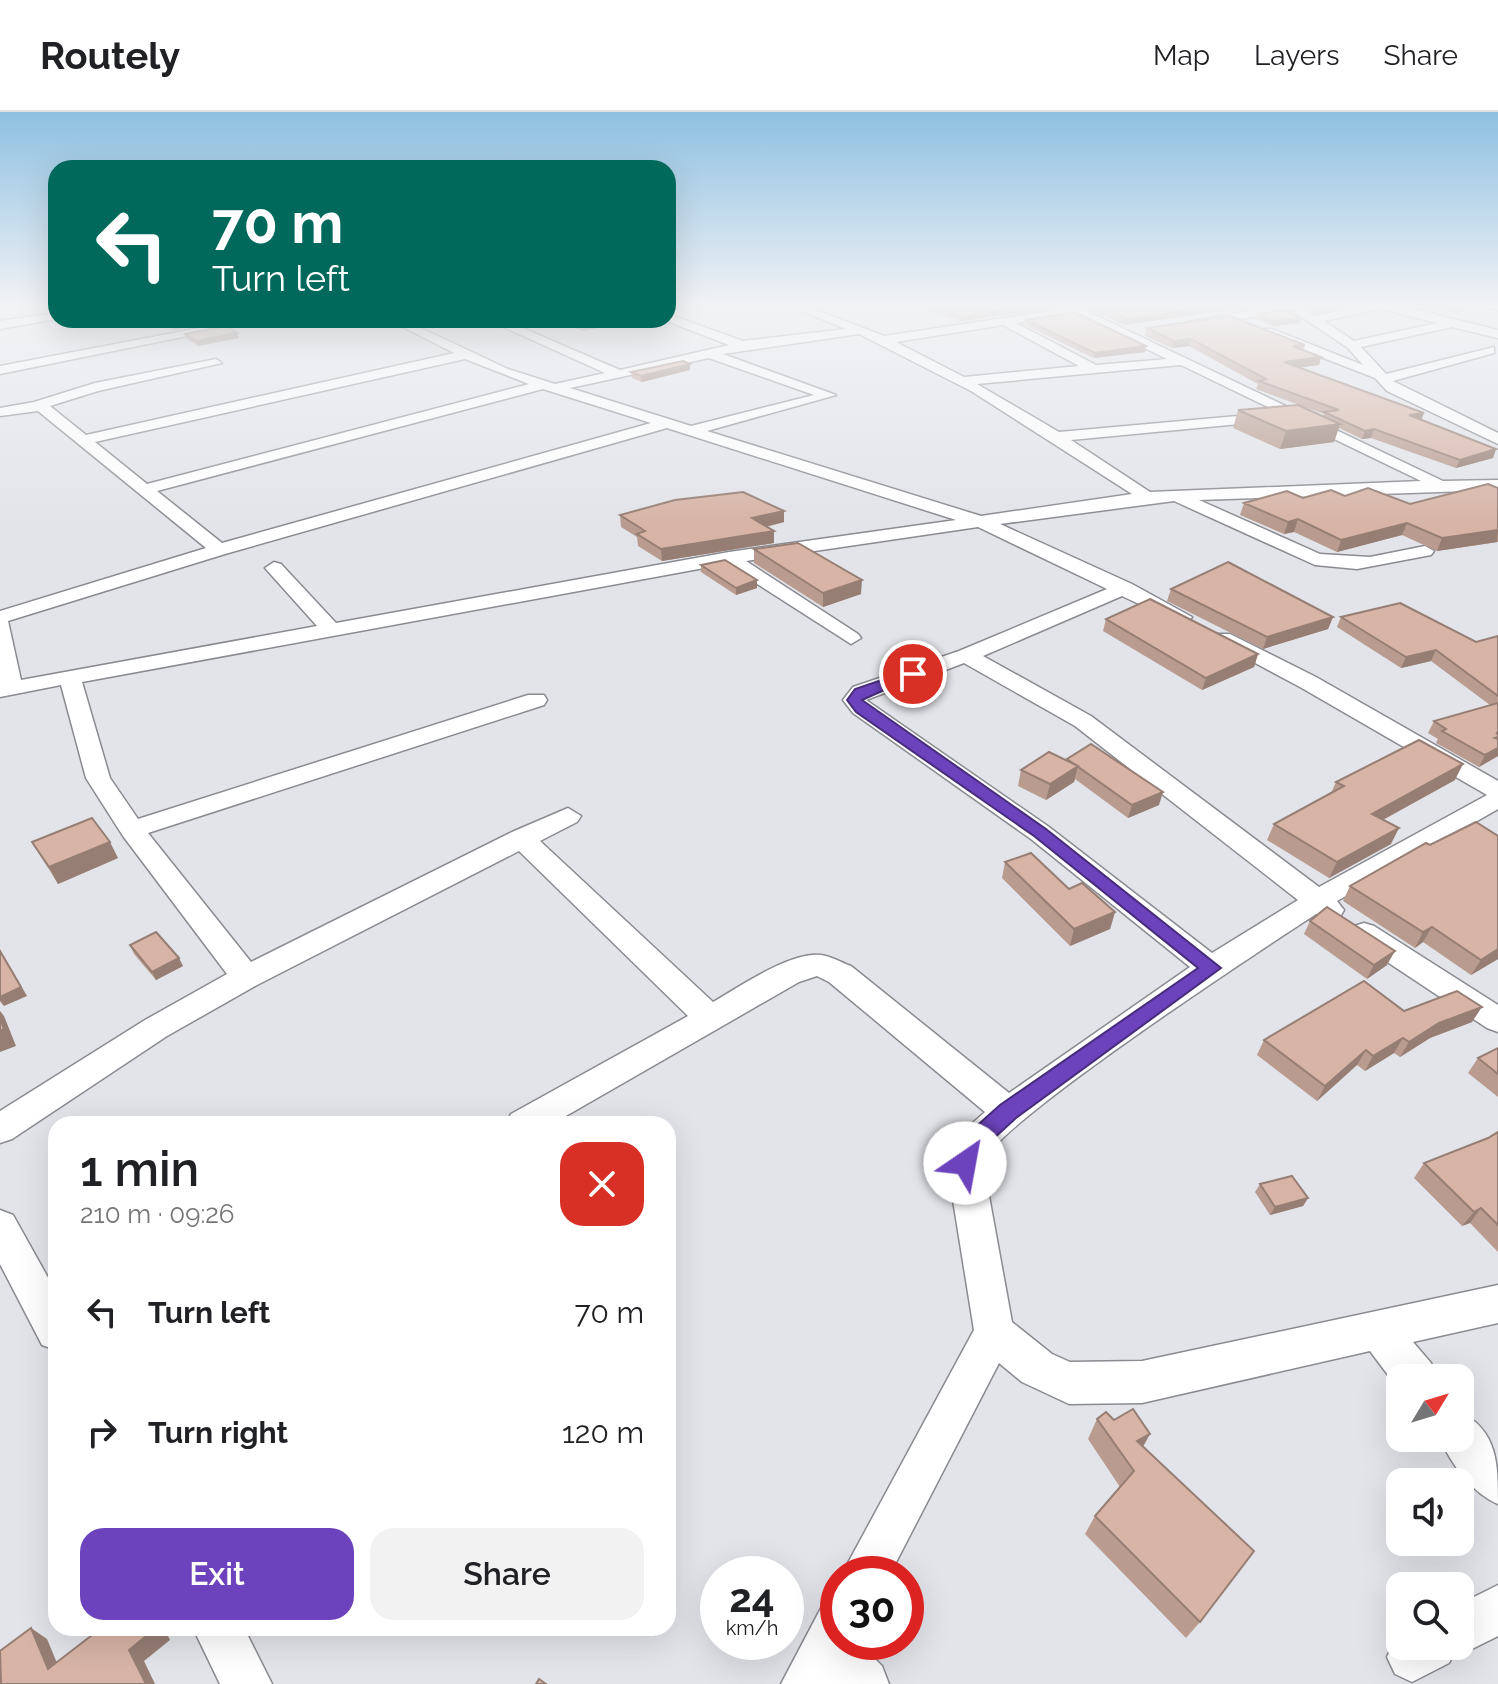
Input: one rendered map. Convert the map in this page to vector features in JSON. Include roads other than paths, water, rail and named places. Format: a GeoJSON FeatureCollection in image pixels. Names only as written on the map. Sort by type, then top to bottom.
{"type":"FeatureCollection","features":[{"type":"Feature","properties":{"kind":"street"},"geometry":{"type":"LineString","coordinates":[[0,412],[36,406],[95,387],[144,377]]}},
{"type":"Feature","properties":{"kind":"street"},"geometry":{"type":"LineString","coordinates":[[84,440],[364,377]]}},
{"type":"Feature","properties":{"kind":"street"},"geometry":{"type":"LineString","coordinates":[[525,377],[982,522],[1125,588],[1308,682],[1498,791]]}},
{"type":"Feature","properties":{"kind":"street"},"geometry":{"type":"LineString","coordinates":[[143,490],[548,386],[599,377]]}},
{"type":"Feature","properties":{"kind":"street"},"geometry":{"type":"LineString","coordinates":[[693,431],[829,395],[778,377]]}},
{"type":"Feature","properties":{"kind":"street"},"geometry":{"type":"LineString","coordinates":[[954,377],[1057,437],[1147,497]]}},
{"type":"Feature","properties":{"kind":"street"},"geometry":{"type":"LineString","coordinates":[[961,381],[1001,377]]}},
{"type":"Feature","properties":{"kind":"street"},"geometry":{"type":"LineString","coordinates":[[1219,377],[1444,486]]}},
{"type":"Feature","properties":{"kind":"street"},"geometry":{"type":"LineString","coordinates":[[1382,378],[1392,388],[1498,439]]}},
{"type":"Feature","properties":{"kind":"street"},"geometry":{"type":"LineString","coordinates":[[36,406],[84,440],[219,550]]}},
{"type":"Feature","properties":{"kind":"street"},"geometry":{"type":"LineString","coordinates":[[1057,437],[1296,415]]}},
{"type":"Feature","properties":{"kind":"street"},"geometry":{"type":"LineString","coordinates":[[0,617],[219,550],[668,423]]}},
{"type":"Feature","properties":{"kind":"street"},"geometry":{"type":"LineString","coordinates":[[0,624],[6,688],[729,558],[1147,497],[1498,485]]}},
{"type":"Feature","properties":{"kind":"street"},"geometry":{"type":"LineString","coordinates":[[1173,495],[1315,559],[1334,564],[1353,566],[1425,551]]}},
{"type":"Feature","properties":{"kind":"street"},"geometry":{"type":"LineString","coordinates":[[729,558],[851,638]]}},
{"type":"Feature","properties":{"kind":"street"},"geometry":{"type":"LineString","coordinates":[[274,568],[331,630]]}},
{"type":"Feature","properties":{"kind":"street"},"geometry":{"type":"LineString","coordinates":[[1125,588],[966,655],[861,692],[854,700],[861,708],[1040,833],[1211,968]]}},
{"type":"Feature","properties":{"kind":"street"},"geometry":{"type":"LineString","coordinates":[[966,655],[1083,721],[1228,829],[1316,901],[1498,1020]]}},
{"type":"Feature","properties":{"kind":"street"},"geometry":{"type":"LineString","coordinates":[[70,678],[98,778],[132,830],[246,977]]}},
{"type":"Feature","properties":{"kind":"street"},"geometry":{"type":"LineString","coordinates":[[132,830],[536,700]]}},
{"type":"Feature","properties":{"kind":"street"},"geometry":{"type":"LineString","coordinates":[[875,1556],[994,1332],[965,1163],[970,1146],[1008,1112],[1211,968],[1316,901],[1498,799]]}},
{"type":"Feature","properties":{"kind":"street"},"geometry":{"type":"LineString","coordinates":[[0,1129],[156,1028],[246,977],[568,816]]}},
{"type":"Feature","properties":{"kind":"street"},"geometry":{"type":"LineString","coordinates":[[521,838],[710,1018]]}},
{"type":"Feature","properties":{"kind":"street"},"geometry":{"type":"LineString","coordinates":[[537,1116],[788,974],[819,965],[840,974],[1008,1112]]}},
{"type":"Feature","properties":{"kind":"street"},"geometry":{"type":"LineString","coordinates":[[0,1227],[48,1316]]}},
{"type":"Feature","properties":{"kind":"street"},"geometry":{"type":"LineString","coordinates":[[994,1332],[1037,1368],[1069,1383],[1142,1382],[1498,1304]]}},
{"type":"Feature","properties":{"kind":"street"},"geometry":{"type":"LineString","coordinates":[[1378,1330],[1405,1364]]}},
{"type":"Feature","properties":{"kind":"street"},"geometry":{"type":"LineString","coordinates":[[1474,1452],[1498,1482]]}},
{"type":"Feature","properties":{"kind":"street"},"geometry":{"type":"LineString","coordinates":[[1474,1623],[1498,1609]]}},
{"type":"Feature","properties":{"kind":"street"},"geometry":{"type":"LineString","coordinates":[[221,1636],[247,1684]]}},
{"type":"Feature","properties":{"kind":"street"},"geometry":{"type":"LineString","coordinates":[[834,1660],[864,1684]]}}]}
